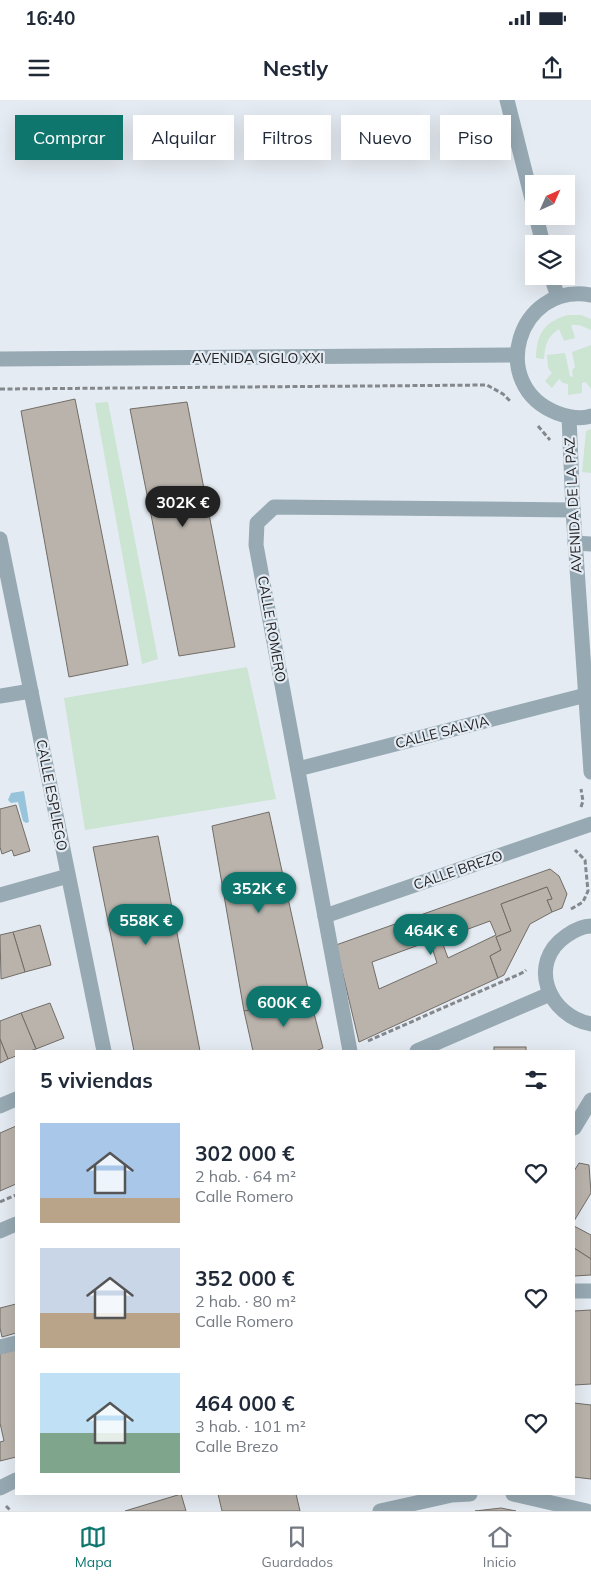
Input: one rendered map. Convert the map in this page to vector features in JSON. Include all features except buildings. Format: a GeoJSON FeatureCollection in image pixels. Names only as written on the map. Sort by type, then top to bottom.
{"type":"FeatureCollection","features":[{"type":"Feature","properties":{"kind":"street"},"geometry":{"type":"LineString","coordinates":[[507,100],[526,175]]}},
{"type":"Feature","properties":{"kind":"street"},"geometry":{"type":"LineString","coordinates":[[554,285],[558,297]]}},
{"type":"Feature","properties":{"kind":"street"},"geometry":{"type":"LineString","coordinates":[[591,295],[579,293],[558,297],[541,306],[528,319],[519,337],[517,355],[520,376],[531,395],[546,409],[569,417],[591,416]]}},
{"type":"Feature","properties":{"kind":"street","name":"AVENIDA SIGLO XXI"},"geometry":{"type":"LineString","coordinates":[[0,359],[517,355]]}},
{"type":"Feature","properties":{"kind":"street","name":"AVENIDA DE LA PAZ"},"geometry":{"type":"LineString","coordinates":[[569,417],[575,543],[587,652],[586,695],[591,764],[586,777]]}},
{"type":"Feature","properties":{"kind":"street","name":"CALLE ROMERO"},"geometry":{"type":"LineString","coordinates":[[349,1050],[256,545],[257,524],[274,507],[573,510]]}},
{"type":"Feature","properties":{"kind":"street","name":"CALLE ESPLIEGO"},"geometry":{"type":"LineString","coordinates":[[0,539],[104,1050]]}},
{"type":"Feature","properties":{"kind":"street"},"geometry":{"type":"LineString","coordinates":[[575,543],[591,544]]}},
{"type":"Feature","properties":{"kind":"street"},"geometry":{"type":"LineString","coordinates":[[0,696],[31,691]]}},
{"type":"Feature","properties":{"kind":"street","name":"CALLE SALVIA"},"geometry":{"type":"LineString","coordinates":[[298,769],[586,695]]}},
{"type":"Feature","properties":{"kind":"street","name":"CALLE BREZO"},"geometry":{"type":"LineString","coordinates":[[325,916],[591,824]]}},
{"type":"Feature","properties":{"kind":"street"},"geometry":{"type":"LineString","coordinates":[[0,895],[68,876]]}},
{"type":"Feature","properties":{"kind":"street"},"geometry":{"type":"LineString","coordinates":[[591,926],[573,931],[561,940],[552,951],[547,965],[546,980],[550,994],[557,1005],[566,1014],[578,1021],[591,1024],[591,1035]]}},
{"type":"Feature","properties":{"kind":"street"},"geometry":{"type":"LineString","coordinates":[[419,1050],[550,994]]}},
{"type":"Feature","properties":{"kind":"street"},"geometry":{"type":"LineString","coordinates":[[0,1106],[15,1100]]}},
{"type":"Feature","properties":{"kind":"street"},"geometry":{"type":"LineString","coordinates":[[575,1126],[591,1100]]}},
{"type":"Feature","properties":{"kind":"street"},"geometry":{"type":"LineString","coordinates":[[0,1231],[15,1224]]}},
{"type":"Feature","properties":{"kind":"street"},"geometry":{"type":"LineString","coordinates":[[575,1291],[591,1291]]}},
{"type":"Feature","properties":{"kind":"street"},"geometry":{"type":"LineString","coordinates":[[0,1347],[15,1343]]}},
{"type":"Feature","properties":{"kind":"street"},"geometry":{"type":"LineString","coordinates":[[0,1488],[15,1480]]}},
{"type":"Feature","properties":{"kind":"street"},"geometry":{"type":"LineString","coordinates":[[380,1511],[452,1495]]}},
{"type":"Feature","properties":{"kind":"street"},"geometry":{"type":"LineString","coordinates":[[517,1495],[565,1508],[587,1511]]}},
{"type":"Feature","properties":{"kind":"path"},"geometry":{"type":"LineString","coordinates":[[0,389],[488,385],[503,394],[516,408]]}},
{"type":"Feature","properties":{"kind":"path"},"geometry":{"type":"LineString","coordinates":[[535,424],[552,444]]}},
{"type":"Feature","properties":{"kind":"path"},"geometry":{"type":"LineString","coordinates":[[564,913],[583,902],[588,891],[585,860],[575,851],[569,820],[579,812],[583,800],[586,777]]}},
{"type":"Feature","properties":{"kind":"path"},"geometry":{"type":"LineString","coordinates":[[349,1050],[524,972],[528,967]]}},
{"type":"Feature","properties":{"kind":"path"},"geometry":{"type":"LineString","coordinates":[[0,1202],[15,1195]]}},
{"type":"Feature","properties":{"kind":"green space"},"geometry":{"type":"Polygon","coordinates":[[[568,315],[581,315],[591,319],[591,330],[579,325],[571,325],[575,338],[564,341],[559,329],[547,342],[544,359],[536,358],[538,342],[543,330],[553,321],[568,315]]]}},
{"type":"Feature","properties":{"kind":"green space"},"geometry":{"type":"Polygon","coordinates":[[[591,345],[591,389],[586,382],[582,383],[582,393],[568,395],[568,384],[563,383],[559,379],[552,388],[545,381],[552,373],[548,368],[547,355],[565,353],[570,376],[573,377],[572,370],[575,367],[572,352],[591,345]]]}},
{"type":"Feature","properties":{"kind":"green space"},"geometry":{"type":"Polygon","coordinates":[[[108,402],[158,659],[142,664],[95,403],[108,402]]]}},
{"type":"Feature","properties":{"kind":"green space"},"geometry":{"type":"Polygon","coordinates":[[[591,429],[591,473],[582,472],[586,431],[591,429]]]}},
{"type":"Feature","properties":{"kind":"green space"},"geometry":{"type":"Polygon","coordinates":[[[247,667],[276,799],[85,830],[64,698],[247,667]]]}},
{"type":"Feature","properties":{"kind":"water"},"geometry":{"type":"Polygon","coordinates":[[[24,791],[29,822],[26,823],[23,821],[18,802],[11,803],[8,800],[11,793],[24,791]]]}}]}
